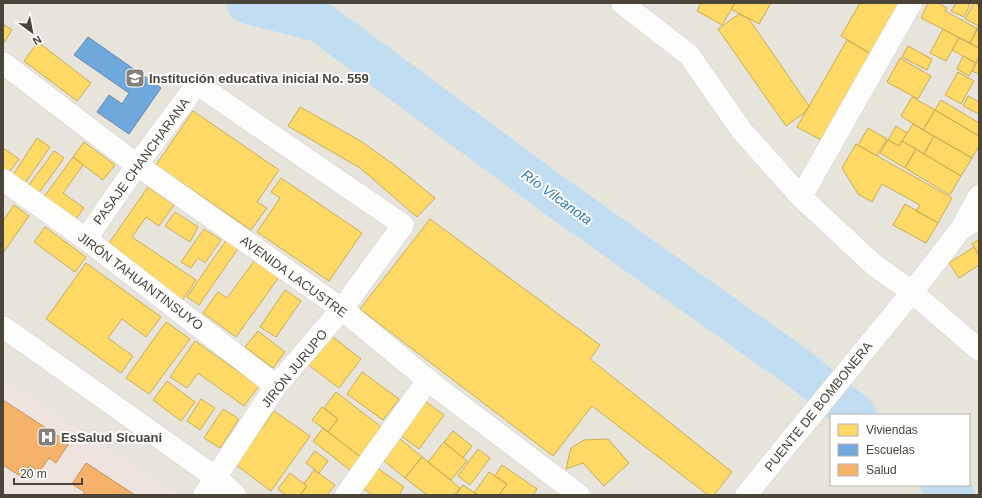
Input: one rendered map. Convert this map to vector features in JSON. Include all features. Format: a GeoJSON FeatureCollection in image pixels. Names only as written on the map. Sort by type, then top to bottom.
{"type":"FeatureCollection","features":[{"type":"Feature","properties":{"kind":"street"},"geometry":{"type":"LineString","coordinates":[[622,3],[689,55],[742,131],[801,197],[874,266],[912,292],[979,350]]}},
{"type":"Feature","properties":{"kind":"street"},"geometry":{"type":"LineString","coordinates":[[801,197],[911,3]]}},
{"type":"Feature","properties":{"kind":"street","name":"AVENIDA LACUSTRE"},"geometry":{"type":"LineString","coordinates":[[3,63],[137,165],[342,309],[568,492]]}},
{"type":"Feature","properties":{"kind":"street","name":"PASAJE CHANCHARANA"},"geometry":{"type":"LineString","coordinates":[[86,238],[137,165],[197,84],[403,225]]}},
{"type":"Feature","properties":{"kind":"street","name":"JIRÓN TAHUANTINSUYO"},"geometry":{"type":"LineString","coordinates":[[3,180],[86,238],[276,386]]}},
{"type":"Feature","properties":{"kind":"street"},"geometry":{"type":"LineString","coordinates":[[961,229],[979,196]]}},
{"type":"Feature","properties":{"kind":"street"},"geometry":{"type":"LineString","coordinates":[[961,229],[979,218]]}},
{"type":"Feature","properties":{"kind":"street","name":"JIRÓN JURUPO"},"geometry":{"type":"LineString","coordinates":[[204,495],[276,386],[342,309],[403,225]]}},
{"type":"Feature","properties":{"kind":"street","name":"PUENTE DE BOMBONERA"},"geometry":{"type":"LineString","coordinates":[[746,495],[912,292],[961,229]]}},
{"type":"Feature","properties":{"kind":"street"},"geometry":{"type":"LineString","coordinates":[[3,328],[215,477],[234,495]]}},
{"type":"Feature","properties":{"kind":"street"},"geometry":{"type":"LineString","coordinates":[[346,495],[428,380]]}},
{"type":"Feature","properties":{"kind":"shaded area"},"geometry":{"type":"Polygon","coordinates":[[[3,3],[979,3],[979,495],[3,495],[3,3]]]}},
{"type":"Feature","properties":{"kind":"shaded area","name":"EsSalud Sicuani"},"geometry":{"type":"Polygon","coordinates":[[[3,379],[178,495],[3,495],[3,379]]]}},
{"type":"Feature","properties":{"kind":"building: Viviendas"},"geometry":{"type":"Polygon","coordinates":[[[701,3],[735,3],[722,25],[697,11],[701,3]]]}},
{"type":"Feature","properties":{"kind":"building: Viviendas"},"geometry":{"type":"Polygon","coordinates":[[[735,3],[771,3],[759,24],[731,9],[735,3]]]}},
{"type":"Feature","properties":{"kind":"building: Viviendas"},"geometry":{"type":"Polygon","coordinates":[[[860,3],[900,3],[871,54],[841,36],[860,3]]]}},
{"type":"Feature","properties":{"kind":"building: Viviendas"},"geometry":{"type":"Polygon","coordinates":[[[928,3],[938,3],[947,8],[945,11],[978,29],[970,43],[921,18],[928,3]]]}},
{"type":"Feature","properties":{"kind":"building: Viviendas"},"geometry":{"type":"Polygon","coordinates":[[[956,3],[965,3],[970,5],[964,17],[951,11],[956,3]]]}},
{"type":"Feature","properties":{"kind":"building: Viviendas"},"geometry":{"type":"Polygon","coordinates":[[[974,3],[979,5],[979,26],[965,19],[974,3]]]}},
{"type":"Feature","properties":{"kind":"building: Viviendas"},"geometry":{"type":"Polygon","coordinates":[[[739,14],[749,19],[809,106],[804,113],[786,126],[718,29],[739,14]]]}},
{"type":"Feature","properties":{"kind":"building: Viviendas"},"geometry":{"type":"Polygon","coordinates":[[[3,24],[12,30],[3,44],[3,24]]]}},
{"type":"Feature","properties":{"kind":"building: Viviendas"},"geometry":{"type":"Polygon","coordinates":[[[979,25],[979,48],[970,43],[979,25]]]}},
{"type":"Feature","properties":{"kind":"building: Viviendas"},"geometry":{"type":"Polygon","coordinates":[[[943,29],[959,38],[946,61],[930,53],[943,29]]]}},
{"type":"Feature","properties":{"kind":"building: Viviendas"},"geometry":{"type":"Polygon","coordinates":[[[959,38],[979,48],[979,57],[976,63],[952,50],[959,38]]]}},
{"type":"Feature","properties":{"kind":"building: Viviendas"},"geometry":{"type":"Polygon","coordinates":[[[847,40],[871,54],[821,140],[797,127],[847,40]]]}},
{"type":"Feature","properties":{"kind":"building: Viviendas"},"geometry":{"type":"Polygon","coordinates":[[[38,42],[91,83],[77,101],[24,61],[38,42]]]}},
{"type":"Feature","properties":{"kind":"building: Viviendas"},"geometry":{"type":"Polygon","coordinates":[[[908,46],[932,59],[927,70],[902,57],[908,46]]]}},
{"type":"Feature","properties":{"kind":"building: Viviendas"},"geometry":{"type":"Polygon","coordinates":[[[963,56],[976,63],[969,76],[957,69],[963,56]]]}},
{"type":"Feature","properties":{"kind":"building: Viviendas"},"geometry":{"type":"Polygon","coordinates":[[[979,57],[979,74],[972,71],[979,57]]]}},
{"type":"Feature","properties":{"kind":"building: Viviendas"},"geometry":{"type":"Polygon","coordinates":[[[900,58],[931,76],[918,99],[887,82],[900,58]]]}},
{"type":"Feature","properties":{"kind":"building: Viviendas"},"geometry":{"type":"Polygon","coordinates":[[[958,72],[974,81],[961,104],[945,95],[958,72]]]}},
{"type":"Feature","properties":{"kind":"building: Viviendas"},"geometry":{"type":"Polygon","coordinates":[[[968,96],[979,102],[979,114],[963,106],[968,96]]]}},
{"type":"Feature","properties":{"kind":"building: Viviendas"},"geometry":{"type":"Polygon","coordinates":[[[912,97],[935,110],[923,130],[901,116],[912,97]]]}},
{"type":"Feature","properties":{"kind":"building: Viviendas"},"geometry":{"type":"Polygon","coordinates":[[[941,100],[979,123],[979,136],[935,110],[941,100]]]}},
{"type":"Feature","properties":{"kind":"building: Viviendas"},"geometry":{"type":"Polygon","coordinates":[[[300,107],[359,140],[393,164],[435,198],[417,217],[360,168],[288,126],[300,107]]]}},
{"type":"Feature","properties":{"kind":"building: Viviendas"},"geometry":{"type":"Polygon","coordinates":[[[935,110],[979,136],[979,146],[972,158],[923,130],[935,110]]]}},
{"type":"Feature","properties":{"kind":"building: Viviendas"},"geometry":{"type":"Polygon","coordinates":[[[193,111],[279,170],[257,202],[267,208],[251,230],[156,165],[193,111]]]}},
{"type":"Feature","properties":{"kind":"building: Viviendas"},"geometry":{"type":"Polygon","coordinates":[[[913,124],[934,136],[924,154],[902,141],[913,124]]]}},
{"type":"Feature","properties":{"kind":"building: Viviendas"},"geometry":{"type":"Polygon","coordinates":[[[896,126],[907,133],[899,146],[888,140],[896,126]]]}},
{"type":"Feature","properties":{"kind":"building: Viviendas"},"geometry":{"type":"Polygon","coordinates":[[[868,128],[887,139],[877,156],[858,145],[868,128]]]}},
{"type":"Feature","properties":{"kind":"building: Viviendas"},"geometry":{"type":"Polygon","coordinates":[[[934,136],[972,158],[961,176],[924,154],[934,136]]]}},
{"type":"Feature","properties":{"kind":"building: Viviendas"},"geometry":{"type":"Polygon","coordinates":[[[37,138],[50,147],[23,186],[11,178],[37,138]]]}},
{"type":"Feature","properties":{"kind":"building: Viviendas"},"geometry":{"type":"Polygon","coordinates":[[[888,140],[899,146],[902,141],[916,149],[905,168],[880,153],[888,140]]]}},
{"type":"Feature","properties":{"kind":"building: Viviendas"},"geometry":{"type":"Polygon","coordinates":[[[84,142],[115,165],[103,180],[73,157],[84,142]]]}},
{"type":"Feature","properties":{"kind":"building: Viviendas"},"geometry":{"type":"Polygon","coordinates":[[[856,144],[952,198],[938,223],[916,211],[920,205],[882,184],[872,202],[858,194],[842,168],[856,144]]]}},
{"type":"Feature","properties":{"kind":"building: Viviendas"},"geometry":{"type":"Polygon","coordinates":[[[3,148],[19,159],[5,178],[3,176],[3,148]]]}},
{"type":"Feature","properties":{"kind":"building: Viviendas"},"geometry":{"type":"Polygon","coordinates":[[[916,149],[961,176],[950,195],[905,168],[916,149]]]}},
{"type":"Feature","properties":{"kind":"building: Viviendas"},"geometry":{"type":"Polygon","coordinates":[[[54,151],[64,158],[36,197],[26,189],[54,151]]]}},
{"type":"Feature","properties":{"kind":"building: Viviendas"},"geometry":{"type":"Polygon","coordinates":[[[73,157],[83,165],[63,193],[84,208],[73,223],[41,201],[73,157]]]}},
{"type":"Feature","properties":{"kind":"building: Viviendas"},"geometry":{"type":"Polygon","coordinates":[[[281,178],[362,233],[329,281],[257,232],[280,198],[271,192],[281,178]]]}},
{"type":"Feature","properties":{"kind":"building: Viviendas"},"geometry":{"type":"Polygon","coordinates":[[[148,187],[174,205],[159,226],[146,217],[132,237],[196,280],[182,301],[105,249],[148,187]]]}},
{"type":"Feature","properties":{"kind":"building: Viviendas"},"geometry":{"type":"Polygon","coordinates":[[[905,204],[938,223],[926,243],[893,225],[905,204]]]}},
{"type":"Feature","properties":{"kind":"building: Viviendas"},"geometry":{"type":"Polygon","coordinates":[[[14,205],[29,216],[3,253],[3,221],[14,205]]]}},
{"type":"Feature","properties":{"kind":"building: Viviendas"},"geometry":{"type":"Polygon","coordinates":[[[175,212],[198,227],[190,242],[165,226],[175,212]]]}},
{"type":"Feature","properties":{"kind":"building: Viviendas"},"geometry":{"type":"Polygon","coordinates":[[[430,219],[600,345],[590,359],[732,472],[714,495],[708,495],[592,406],[553,456],[360,309],[430,219]]]}},
{"type":"Feature","properties":{"kind":"building: Viviendas"},"geometry":{"type":"Polygon","coordinates":[[[45,227],[86,257],[75,272],[34,242],[45,227]]]}},
{"type":"Feature","properties":{"kind":"building: Viviendas"},"geometry":{"type":"Polygon","coordinates":[[[204,229],[221,240],[205,263],[198,258],[191,268],[181,262],[204,229]]]}},
{"type":"Feature","properties":{"kind":"building: Viviendas"},"geometry":{"type":"Polygon","coordinates":[[[227,239],[239,247],[199,305],[187,297],[227,239]]]}},
{"type":"Feature","properties":{"kind":"building: Viviendas"},"geometry":{"type":"Polygon","coordinates":[[[979,239],[979,255],[972,244],[979,239]]]}},
{"type":"Feature","properties":{"kind":"building: Viviendas"},"geometry":{"type":"Polygon","coordinates":[[[974,247],[979,255],[979,265],[959,278],[949,263],[974,247]]]}},
{"type":"Feature","properties":{"kind":"building: Viviendas"},"geometry":{"type":"Polygon","coordinates":[[[255,260],[279,277],[236,337],[203,313],[218,292],[227,298],[255,260]]]}},
{"type":"Feature","properties":{"kind":"building: Viviendas"},"geometry":{"type":"Polygon","coordinates":[[[86,263],[161,317],[146,337],[122,319],[108,338],[133,356],[121,373],[46,319],[86,263]]]}},
{"type":"Feature","properties":{"kind":"building: Viviendas"},"geometry":{"type":"Polygon","coordinates":[[[285,290],[301,301],[276,337],[260,327],[285,290]]]}},
{"type":"Feature","properties":{"kind":"building: Viviendas"},"geometry":{"type":"Polygon","coordinates":[[[166,322],[190,339],[149,394],[126,378],[166,322]]]}},
{"type":"Feature","properties":{"kind":"building: Viviendas"},"geometry":{"type":"Polygon","coordinates":[[[258,331],[285,352],[273,368],[245,347],[258,331]]]}},
{"type":"Feature","properties":{"kind":"building: Viviendas"},"geometry":{"type":"Polygon","coordinates":[[[329,334],[361,359],[339,388],[306,363],[329,334]]]}},
{"type":"Feature","properties":{"kind":"building: Viviendas"},"geometry":{"type":"Polygon","coordinates":[[[195,341],[259,386],[244,406],[198,373],[187,388],[170,377],[195,341]]]}},
{"type":"Feature","properties":{"kind":"building: Viviendas"},"geometry":{"type":"Polygon","coordinates":[[[362,372],[399,399],[383,420],[347,394],[362,372]]]}},
{"type":"Feature","properties":{"kind":"building: Viviendas"},"geometry":{"type":"Polygon","coordinates":[[[167,381],[195,402],[181,421],[153,400],[167,381]]]}},
{"type":"Feature","properties":{"kind":"building: Viviendas"},"geometry":{"type":"Polygon","coordinates":[[[336,392],[384,429],[362,458],[328,432],[338,419],[324,408],[336,392]]]}},
{"type":"Feature","properties":{"kind":"building: Viviendas"},"geometry":{"type":"Polygon","coordinates":[[[201,399],[215,408],[200,430],[187,421],[201,399]]]}},
{"type":"Feature","properties":{"kind":"building: Viviendas"},"geometry":{"type":"Polygon","coordinates":[[[425,401],[444,415],[419,449],[400,435],[425,401]]]}},
{"type":"Feature","properties":{"kind":"building: Viviendas"},"geometry":{"type":"Polygon","coordinates":[[[322,407],[338,419],[328,432],[312,420],[322,407]]]}},
{"type":"Feature","properties":{"kind":"building: Viviendas"},"geometry":{"type":"Polygon","coordinates":[[[223,409],[239,419],[220,448],[204,438],[223,409]]]}},
{"type":"Feature","properties":{"kind":"building: Viviendas"},"geometry":{"type":"Polygon","coordinates":[[[274,411],[310,436],[271,491],[236,465],[274,411]]]}},
{"type":"Feature","properties":{"kind":"building: Viviendas"},"geometry":{"type":"Polygon","coordinates":[[[323,428],[362,458],[351,471],[313,441],[323,428]]]}},
{"type":"Feature","properties":{"kind":"building: Viviendas"},"geometry":{"type":"Polygon","coordinates":[[[453,431],[472,446],[463,458],[444,442],[453,431]]]}},
{"type":"Feature","properties":{"kind":"building: Viviendas"},"geometry":{"type":"Polygon","coordinates":[[[399,438],[422,457],[405,478],[382,459],[399,438]]]}},
{"type":"Feature","properties":{"kind":"building: Viviendas"},"geometry":{"type":"Polygon","coordinates":[[[608,439],[629,463],[604,486],[583,463],[566,469],[571,448],[584,440],[608,439]]]}},
{"type":"Feature","properties":{"kind":"building: Viviendas"},"geometry":{"type":"Polygon","coordinates":[[[444,442],[467,461],[451,480],[428,462],[444,442]]]}},
{"type":"Feature","properties":{"kind":"building: Viviendas"},"geometry":{"type":"Polygon","coordinates":[[[478,449],[490,458],[470,485],[458,476],[478,449]]]}},
{"type":"Feature","properties":{"kind":"building: Viviendas"},"geometry":{"type":"Polygon","coordinates":[[[315,451],[328,461],[319,473],[306,463],[315,451]]]}},
{"type":"Feature","properties":{"kind":"building: Viviendas"},"geometry":{"type":"Polygon","coordinates":[[[422,457],[460,488],[454,495],[427,495],[405,478],[422,457]]]}},
{"type":"Feature","properties":{"kind":"building: Viviendas"},"geometry":{"type":"Polygon","coordinates":[[[502,465],[537,489],[533,495],[499,495],[507,484],[495,476],[502,465]]]}},
{"type":"Feature","properties":{"kind":"building: Viviendas"},"geometry":{"type":"Polygon","coordinates":[[[376,467],[404,487],[399,495],[373,495],[361,487],[376,467]]]}},
{"type":"Feature","properties":{"kind":"building: Viviendas"},"geometry":{"type":"Polygon","coordinates":[[[314,470],[335,485],[327,495],[300,495],[307,486],[304,484],[314,470]]]}},
{"type":"Feature","properties":{"kind":"building: Viviendas"},"geometry":{"type":"Polygon","coordinates":[[[489,472],[507,484],[499,495],[478,495],[474,493],[489,472]]]}},
{"type":"Feature","properties":{"kind":"building: Viviendas"},"geometry":{"type":"Polygon","coordinates":[[[290,473],[307,486],[300,495],[286,495],[278,489],[290,473]]]}},
{"type":"Feature","properties":{"kind":"building: Viviendas"},"geometry":{"type":"Polygon","coordinates":[[[463,485],[478,495],[456,495],[463,485]]]}},
{"type":"Feature","properties":{"kind":"building: Escuelas"},"geometry":{"type":"Polygon","coordinates":[[[88,37],[161,88],[129,134],[97,112],[109,95],[122,104],[129,93],[74,55],[88,37]]]}},
{"type":"Feature","properties":{"kind":"building: Salud"},"geometry":{"type":"Polygon","coordinates":[[[3,400],[69,443],[56,463],[49,458],[39,472],[30,465],[22,477],[3,465],[3,400]]]}},
{"type":"Feature","properties":{"kind":"building: Salud"},"geometry":{"type":"Polygon","coordinates":[[[86,463],[135,495],[82,495],[85,492],[72,484],[86,463]]]}},
{"type":"Feature","properties":{"kind":"waterway","name":"Río Vilcanota"},"geometry":{"type":"LineString","coordinates":[[247,3],[320,22],[548,191],[801,370],[855,414]]}},
{"type":"Feature","properties":{"kind":"waterway","name":"Río Vilcanota"},"geometry":{"type":"LineString","coordinates":[[942,486],[954,495]]}},
{"type":"Feature","properties":{"kind":"place","name":"Institución educativa inicial No. 559"},"geometry":{"type":"Point","coordinates":[135,78]}},
{"type":"Feature","properties":{"kind":"place","name":"EsSalud Sicuani"},"geometry":{"type":"Point","coordinates":[47,437]}}]}
